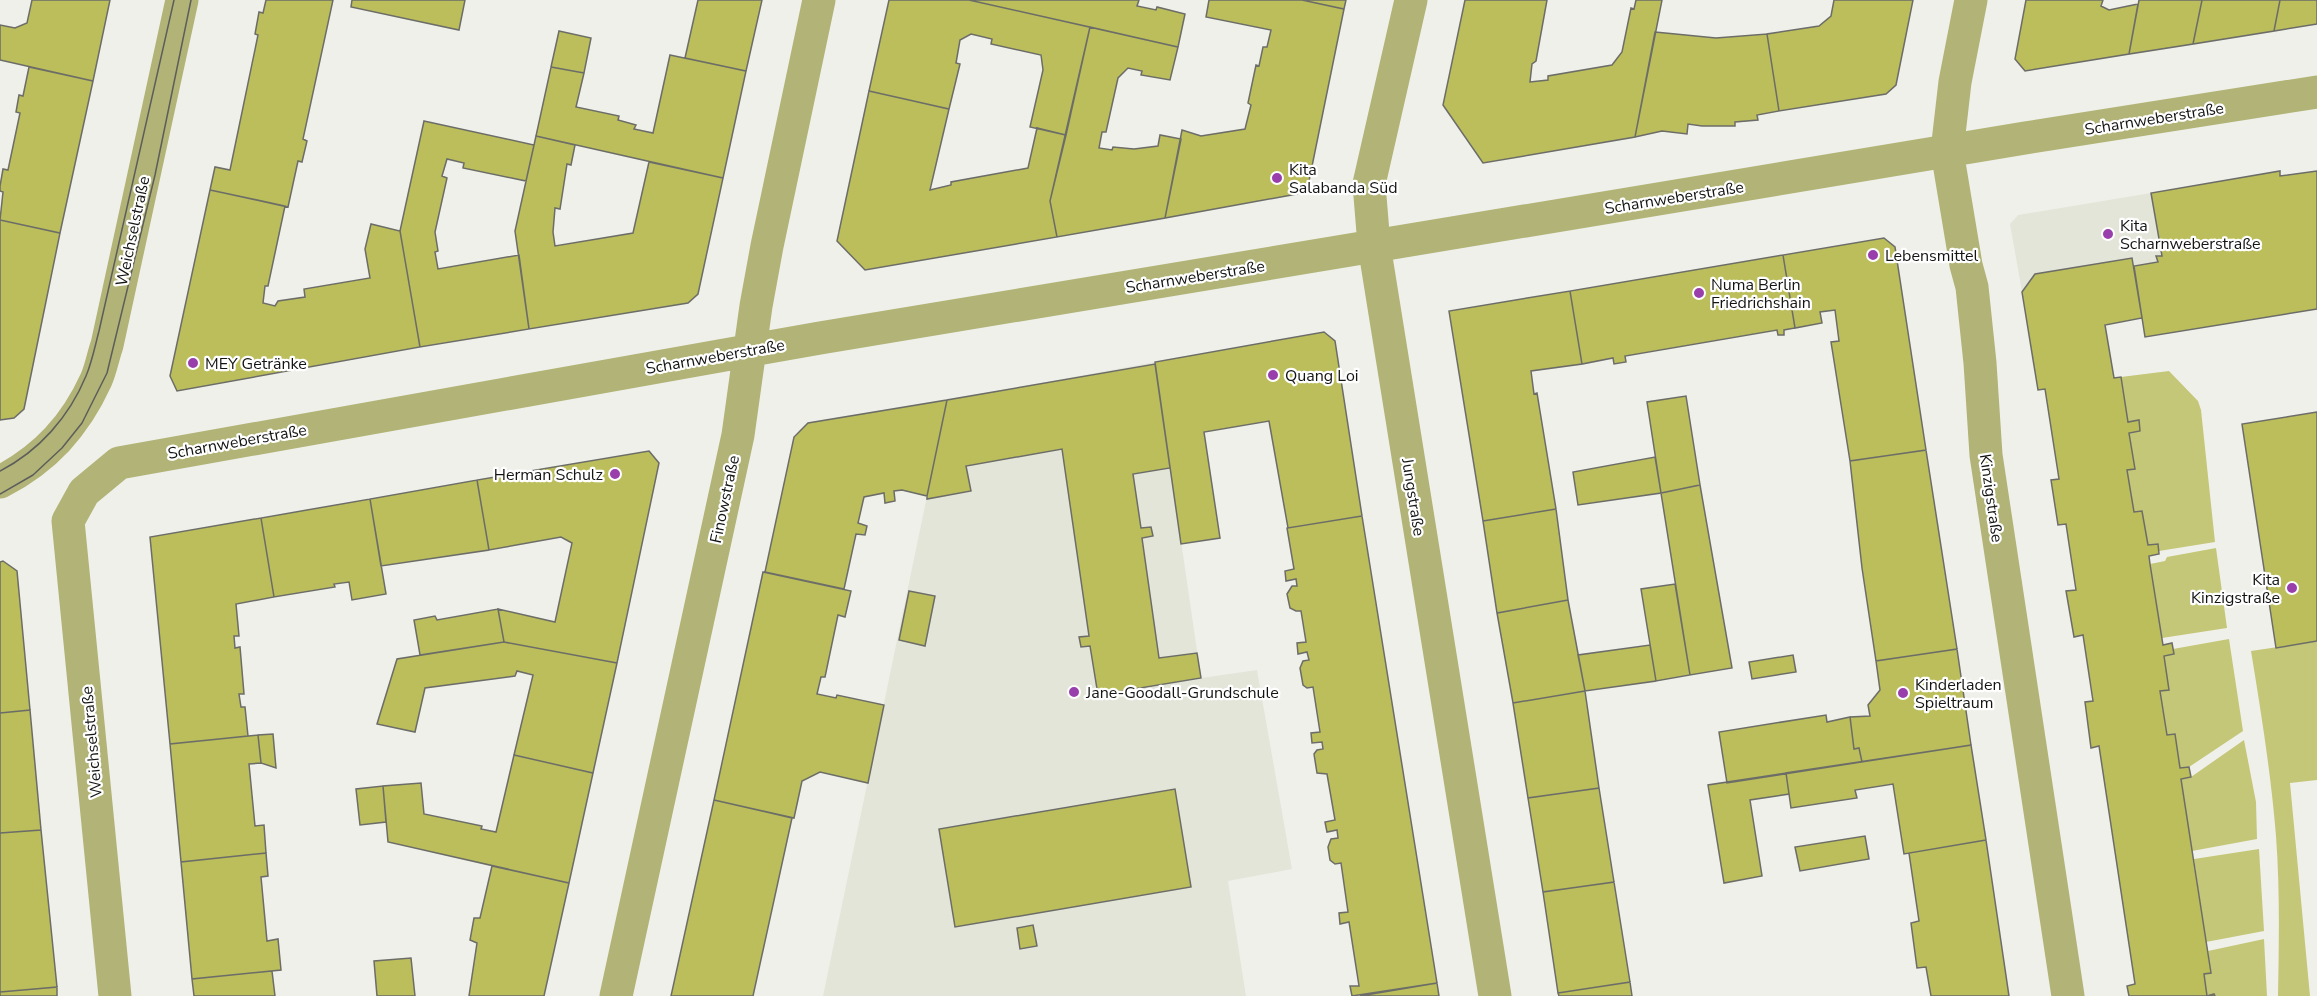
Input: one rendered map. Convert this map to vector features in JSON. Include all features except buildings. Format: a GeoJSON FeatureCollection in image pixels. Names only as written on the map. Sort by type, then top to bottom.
{"type":"FeatureCollection","features":[{"type":"Feature","properties":{"kind":"street","name":"Weichselstraße"},"geometry":{"type":"LineString","coordinates":[[0,482],[21,471],[50,449],[79,412],[97,378],[107,345],[182,0]]}},
{"type":"Feature","properties":{"kind":"street","name":"Finowstraße"},"geometry":{"type":"LineString","coordinates":[[616,996],[738,435],[766,246],[819,0]]}},
{"type":"Feature","properties":{"kind":"street","name":"Jungstraße"},"geometry":{"type":"LineString","coordinates":[[1411,0],[1369,184],[1374,245],[1495,996]]}},
{"type":"Feature","properties":{"kind":"street","name":"Kinzigstraße"},"geometry":{"type":"LineString","coordinates":[[1971,0],[1956,82],[1947,151],[1966,265],[1972,287],[1986,455],[2068,996]]}},
{"type":"Feature","properties":{"kind":"street","name":"Scharnweberstraße"},"geometry":{"type":"LineString","coordinates":[[84,492],[119,463],[750,351],[1374,245],[1673,198],[2025,138],[2317,93]]}},
{"type":"Feature","properties":{"kind":"street","name":"Weichselstraße"},"geometry":{"type":"LineString","coordinates":[[84,492],[68,521],[115,996]]}},
{"type":"Feature","properties":{"kind":"shaded area","name":"Kita Scharnweberstraße"},"geometry":{"type":"Polygon","coordinates":[[[2241,178],[2162,256],[2157,256],[2158,262],[2134,266],[2132,258],[2035,274],[2022,292],[2010,224],[2018,215],[2241,178]]]}},
{"type":"Feature","properties":{"kind":"shaded area","name":"Jane-Goodall-Grundschule"},"geometry":{"type":"Polygon","coordinates":[[[1155,362],[1201,678],[1257,670],[1292,869],[1228,881],[1246,996],[823,996],[947,400],[1155,362]]]}},
{"type":"Feature","properties":{"kind":"green space"},"geometry":{"type":"Polygon","coordinates":[[[2169,371],[2198,401],[2201,410],[2215,542],[2159,551],[2158,544],[2148,545],[2142,511],[2134,512],[2127,470],[2135,468],[2129,433],[2140,430],[2138,421],[2128,422],[2121,377],[2169,371]]]}},
{"type":"Feature","properties":{"kind":"green space"},"geometry":{"type":"Polygon","coordinates":[[[2216,548],[2227,628],[2162,638],[2150,564],[2165,561],[2167,557],[2216,548]]]}},
{"type":"Feature","properties":{"kind":"green space"},"geometry":{"type":"Polygon","coordinates":[[[2229,639],[2243,731],[2189,767],[2180,768],[2175,734],[2167,735],[2160,691],[2169,690],[2164,656],[2174,654],[2173,649],[2229,639]]]}},
{"type":"Feature","properties":{"kind":"green space"},"geometry":{"type":"Polygon","coordinates":[[[2317,641],[2317,780],[2290,783],[2310,996],[2278,996],[2279,896],[2276,836],[2269,766],[2251,651],[2317,641]]]}},
{"type":"Feature","properties":{"kind":"green space"},"geometry":{"type":"Polygon","coordinates":[[[2244,740],[2256,802],[2257,839],[2192,851],[2181,779],[2191,777],[2244,740]]]}},
{"type":"Feature","properties":{"kind":"green space"},"geometry":{"type":"Polygon","coordinates":[[[2259,849],[2264,931],[2206,942],[2194,859],[2259,849]]]}},
{"type":"Feature","properties":{"kind":"green space"},"geometry":{"type":"Polygon","coordinates":[[[2264,939],[2267,996],[2215,996],[2214,994],[2207,996],[2204,974],[2211,973],[2208,951],[2264,939]]]}},
{"type":"Feature","properties":{"kind":"tram line"},"geometry":{"type":"LineString","coordinates":[[0,471],[40,443],[62,419],[88,371],[174,0]]}},
{"type":"Feature","properties":{"kind":"tram line"},"geometry":{"type":"LineString","coordinates":[[0,494],[33,475],[62,448],[82,423],[107,373],[155,175],[191,0]]}},
{"type":"Feature","properties":{"kind":"place","name":"Kita Salabanda Süd"},"geometry":{"type":"Point","coordinates":[1277,178]}},
{"type":"Feature","properties":{"kind":"place","name":"Kita Scharnweberstraße"},"geometry":{"type":"Point","coordinates":[2108,234]}},
{"type":"Feature","properties":{"kind":"place","name":"Lebensmittel"},"geometry":{"type":"Point","coordinates":[1873,255]}},
{"type":"Feature","properties":{"kind":"place","name":"Numa Berlin Friedrichshain"},"geometry":{"type":"Point","coordinates":[1699,293]}},
{"type":"Feature","properties":{"kind":"place","name":"MEY Getränke"},"geometry":{"type":"Point","coordinates":[193,363]}},
{"type":"Feature","properties":{"kind":"place","name":"Quang Loi"},"geometry":{"type":"Point","coordinates":[1273,375]}},
{"type":"Feature","properties":{"kind":"place","name":"Herman Schulz"},"geometry":{"type":"Point","coordinates":[615,474]}},
{"type":"Feature","properties":{"kind":"place","name":"Kita Kinzigstraße"},"geometry":{"type":"Point","coordinates":[2292,588]}},
{"type":"Feature","properties":{"kind":"place","name":"Jane-Goodall-Grundschule"},"geometry":{"type":"Point","coordinates":[1074,692]}},
{"type":"Feature","properties":{"kind":"place","name":"Kinderladen Spieltraum"},"geometry":{"type":"Point","coordinates":[1903,693]}}]}
